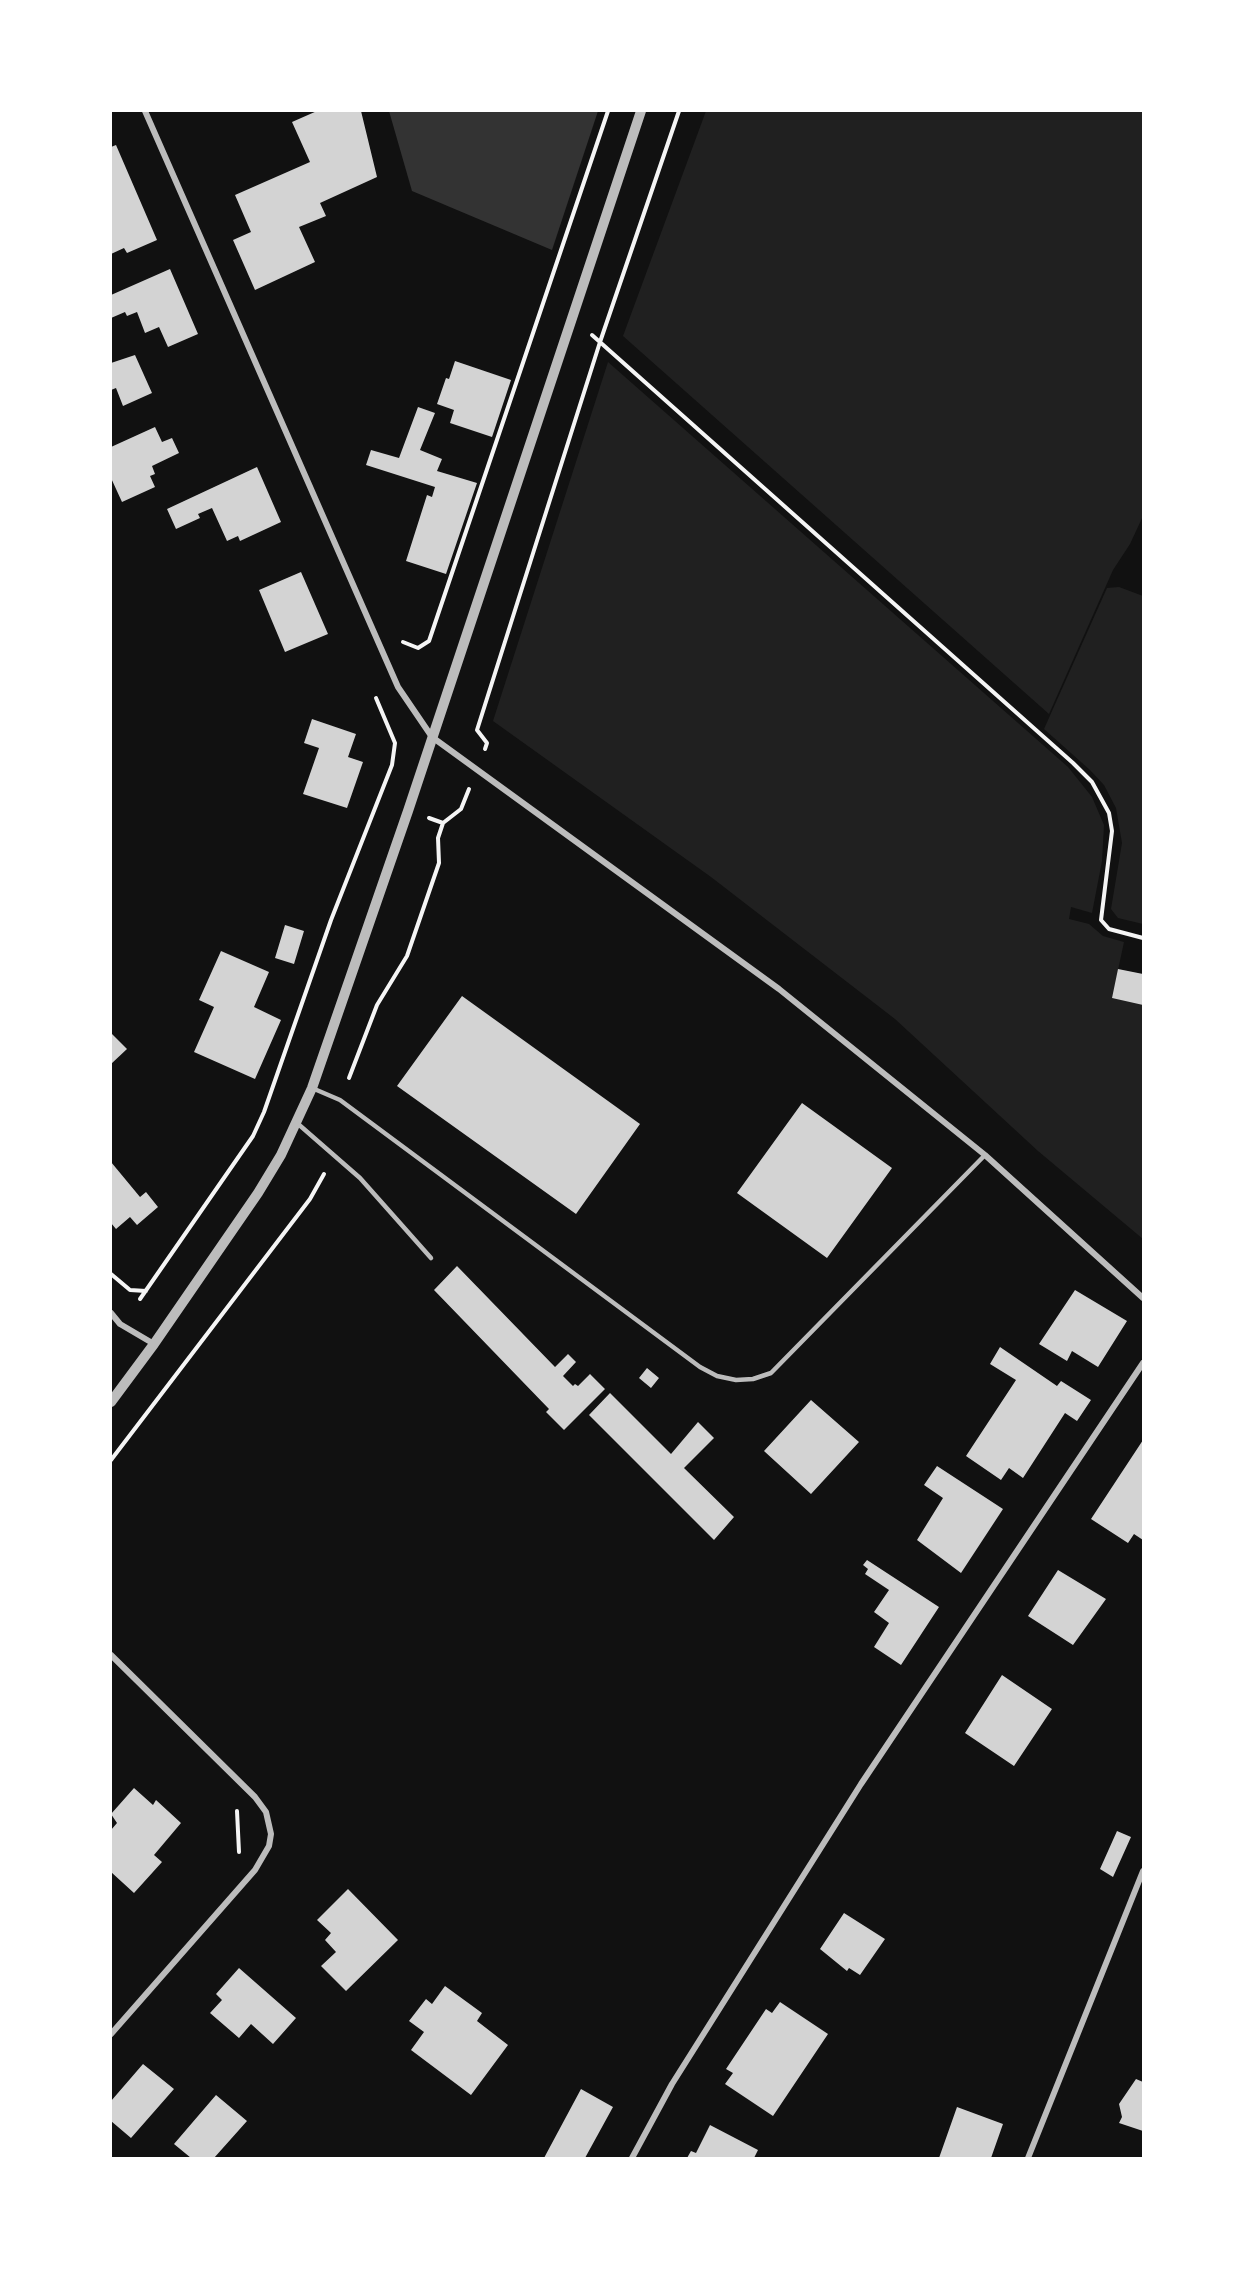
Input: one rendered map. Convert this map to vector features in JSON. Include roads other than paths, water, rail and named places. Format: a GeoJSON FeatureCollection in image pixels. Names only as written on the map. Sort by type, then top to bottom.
{"type":"FeatureCollection","features":[{"type":"Feature","properties":{"kind":"street"},"geometry":{"type":"LineString","coordinates":[[145,111],[398,687],[432,737],[779,989],[985,1155],[1143,1298]]}},
{"type":"Feature","properties":{"kind":"street"},"geometry":{"type":"LineString","coordinates":[[111,1402],[154,1344],[258,1193],[297,1123],[312,1088],[641,111]]}},
{"type":"Feature","properties":{"kind":"street"},"geometry":{"type":"LineString","coordinates":[[111,1313],[120,1324],[154,1344]]}},
{"type":"Feature","properties":{"kind":"street"},"geometry":{"type":"LineString","coordinates":[[632,2158],[672,2084],[861,1784],[1143,1363]]}},
{"type":"Feature","properties":{"kind":"street"},"geometry":{"type":"LineString","coordinates":[[111,1655],[255,1797],[266,1812],[271,1834],[269,1846],[255,1870],[111,2034]]}},
{"type":"Feature","properties":{"kind":"street"},"geometry":{"type":"LineString","coordinates":[[1028,2158],[1143,1871]]}},
{"type":"Feature","properties":{"kind":"lane"},"geometry":{"type":"LineString","coordinates":[[312,1088],[340,1100],[700,1367],[717,1376],[736,1380],[753,1379],[771,1372],[985,1155]]}},
{"type":"Feature","properties":{"kind":"lane"},"geometry":{"type":"LineString","coordinates":[[297,1123],[360,1178],[431,1257]]}}]}
